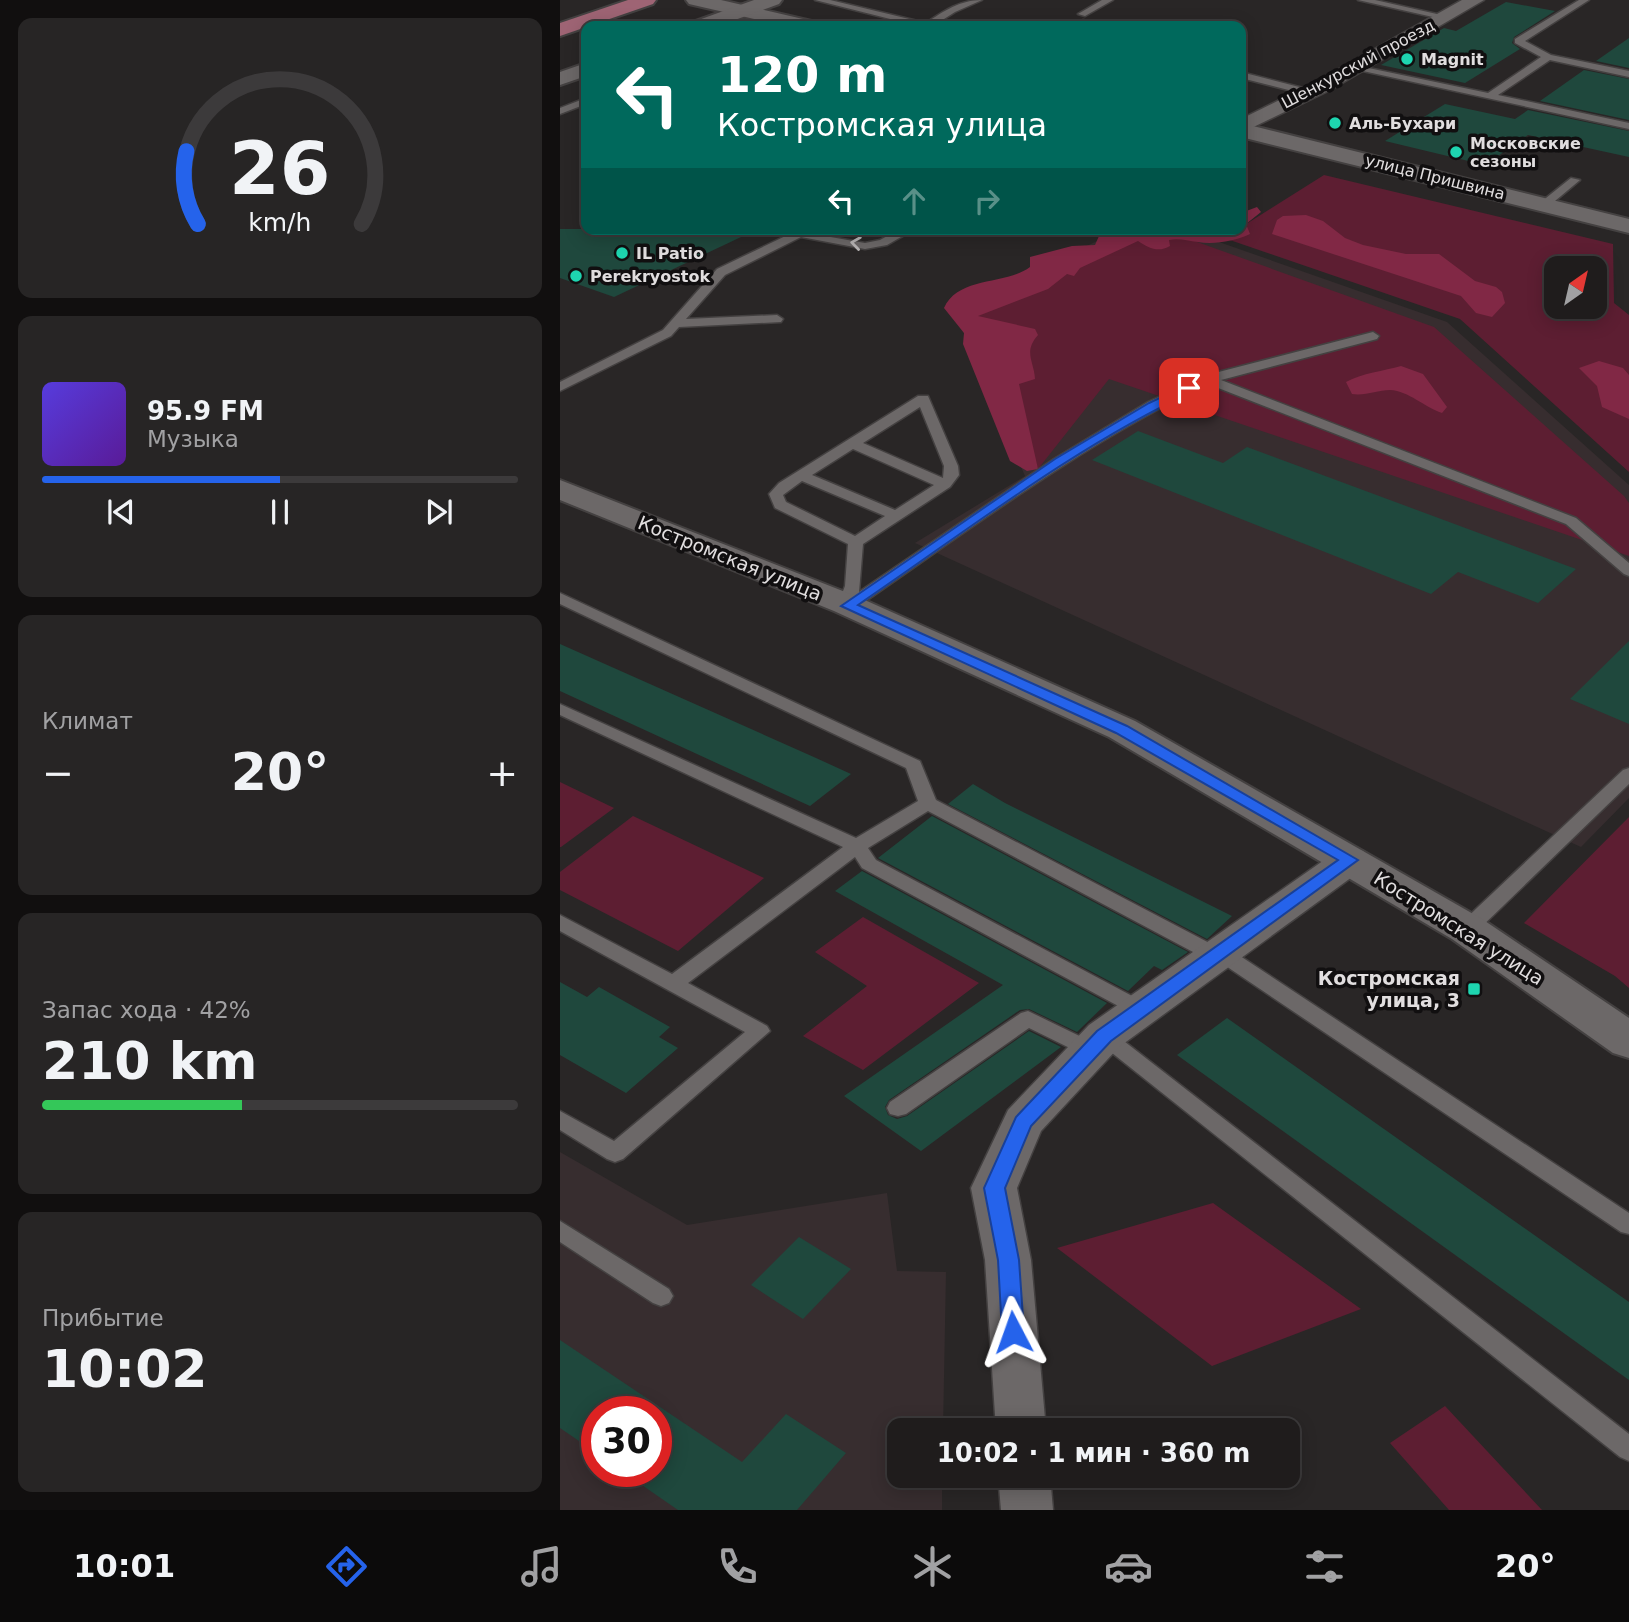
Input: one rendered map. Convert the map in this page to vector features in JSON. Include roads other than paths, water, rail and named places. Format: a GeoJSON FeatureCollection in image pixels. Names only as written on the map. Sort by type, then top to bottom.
{"type":"FeatureCollection","features":[{"type":"Feature","properties":{"kind":"main road"},"geometry":{"type":"LineString","coordinates":[[560,16],[606,0]]}},
{"type":"Feature","properties":{"kind":"main road"},"geometry":{"type":"LineString","coordinates":[[586,21],[646,0]]}},
{"type":"Feature","properties":{"kind":"main road"},"geometry":{"type":"LineString","coordinates":[[560,30],[581,23]]}},
{"type":"Feature","properties":{"kind":"street"},"geometry":{"type":"LineString","coordinates":[[696,0],[787,21]]}},
{"type":"Feature","properties":{"kind":"street"},"geometry":{"type":"LineString","coordinates":[[719,21],[772,0]]}},
{"type":"Feature","properties":{"kind":"street","name":"Шенкурский проезд"},"geometry":{"type":"LineString","coordinates":[[1246,128],[1475,0]]}},
{"type":"Feature","properties":{"kind":"street","name":"улица Пришвина"},"geometry":{"type":"LineString","coordinates":[[1246,131],[1545,204],[1627,228]]}},
{"type":"Feature","properties":{"kind":"street","name":"Костромская улица"},"geometry":{"type":"LineString","coordinates":[[560,489],[847,605],[1122,729],[1466,929],[1629,1041]]}},
{"type":"Feature","properties":{"kind":"street"},"geometry":{"type":"LineString","coordinates":[[1020,1418],[1008,1260],[994,1188],[1023,1122],[1098,1043],[1350,860]]}},
{"type":"Feature","properties":{"kind":"street"},"geometry":{"type":"LineString","coordinates":[[1025,1488],[1027,1510]]}},
{"type":"Feature","properties":{"kind":"lane"},"geometry":{"type":"LineString","coordinates":[[819,0],[907,21]]}},
{"type":"Feature","properties":{"kind":"lane"},"geometry":{"type":"LineString","coordinates":[[936,21],[952,10],[978,0]]}},
{"type":"Feature","properties":{"kind":"lane"},"geometry":{"type":"LineString","coordinates":[[1088,21],[1082,18],[1109,0]]}},
{"type":"Feature","properties":{"kind":"lane"},"geometry":{"type":"LineString","coordinates":[[1362,0],[1446,17]]}},
{"type":"Feature","properties":{"kind":"lane"},"geometry":{"type":"LineString","coordinates":[[1585,0],[1518,41],[1548,57],[1629,74]]}},
{"type":"Feature","properties":{"kind":"lane"},"geometry":{"type":"LineString","coordinates":[[1490,96],[1548,57]]}},
{"type":"Feature","properties":{"kind":"lane"},"geometry":{"type":"LineString","coordinates":[[1354,68],[1629,126]]}},
{"type":"Feature","properties":{"kind":"lane"},"geometry":{"type":"LineString","coordinates":[[1246,76],[1308,92]]}},
{"type":"Feature","properties":{"kind":"lane"},"geometry":{"type":"LineString","coordinates":[[560,111],[581,103]]}},
{"type":"Feature","properties":{"kind":"lane"},"geometry":{"type":"LineString","coordinates":[[1545,204],[1575,180]]}},
{"type":"Feature","properties":{"kind":"lane"},"geometry":{"type":"LineString","coordinates":[[560,387],[667,333],[721,272],[791,235]]}},
{"type":"Feature","properties":{"kind":"lane"},"geometry":{"type":"LineString","coordinates":[[817,235],[865,246],[883,243],[898,235]]}},
{"type":"Feature","properties":{"kind":"lane"},"geometry":{"type":"LineString","coordinates":[[676,323],[777,319]]}},
{"type":"Feature","properties":{"kind":"lane"},"geometry":{"type":"LineString","coordinates":[[847,605],[1059,462],[1153,405],[1208,379],[1373,336]]}},
{"type":"Feature","properties":{"kind":"lane"},"geometry":{"type":"LineString","coordinates":[[1208,379],[1571,521],[1629,571]]}},
{"type":"Feature","properties":{"kind":"lane"},"geometry":{"type":"LineString","coordinates":[[923,398],[951,466],[952,475],[945,484],[856,542],[780,505],[776,494],[801,475],[923,398]]}},
{"type":"Feature","properties":{"kind":"lane"},"geometry":{"type":"LineString","coordinates":[[852,443],[945,484]]}},
{"type":"Feature","properties":{"kind":"lane"},"geometry":{"type":"LineString","coordinates":[[801,475],[897,516]]}},
{"type":"Feature","properties":{"kind":"lane"},"geometry":{"type":"LineString","coordinates":[[847,605],[853,586],[856,542]]}},
{"type":"Feature","properties":{"kind":"lane"},"geometry":{"type":"LineString","coordinates":[[560,598],[914,765],[928,803],[1219,955],[1629,1225]]}},
{"type":"Feature","properties":{"kind":"lane"},"geometry":{"type":"LineString","coordinates":[[560,709],[857,846],[869,864],[1142,1010]]}},
{"type":"Feature","properties":{"kind":"lane"},"geometry":{"type":"LineString","coordinates":[[1466,929],[1629,774]]}},
{"type":"Feature","properties":{"kind":"lane"},"geometry":{"type":"LineString","coordinates":[[673,984],[857,846],[928,803]]}},
{"type":"Feature","properties":{"kind":"lane"},"geometry":{"type":"LineString","coordinates":[[560,922],[760,1031],[615,1153],[560,1119]]}},
{"type":"Feature","properties":{"kind":"lane"},"geometry":{"type":"LineString","coordinates":[[898,1108],[1028,1018],[1098,1043],[1629,1449]]}},
{"type":"Feature","properties":{"kind":"lane"},"geometry":{"type":"LineString","coordinates":[[560,1230],[661,1296]]}},
{"type":"Feature","properties":{"kind":"place","name":"Magnit"},"geometry":{"type":"Point","coordinates":[1407,59]}},
{"type":"Feature","properties":{"kind":"place","name":"Аль-Бухари"},"geometry":{"type":"Point","coordinates":[1335,123]}},
{"type":"Feature","properties":{"kind":"place","name":"Московские сезоны"},"geometry":{"type":"Point","coordinates":[1456,152]}},
{"type":"Feature","properties":{"kind":"place","name":"IL Patio"},"geometry":{"type":"Point","coordinates":[622,253]}},
{"type":"Feature","properties":{"kind":"place","name":"Perekryostok"},"geometry":{"type":"Point","coordinates":[576,276]}},
{"type":"Feature","properties":{"kind":"place","name":"Костромская улица, 3"},"geometry":{"type":"Point","coordinates":[1474,989]}}]}
